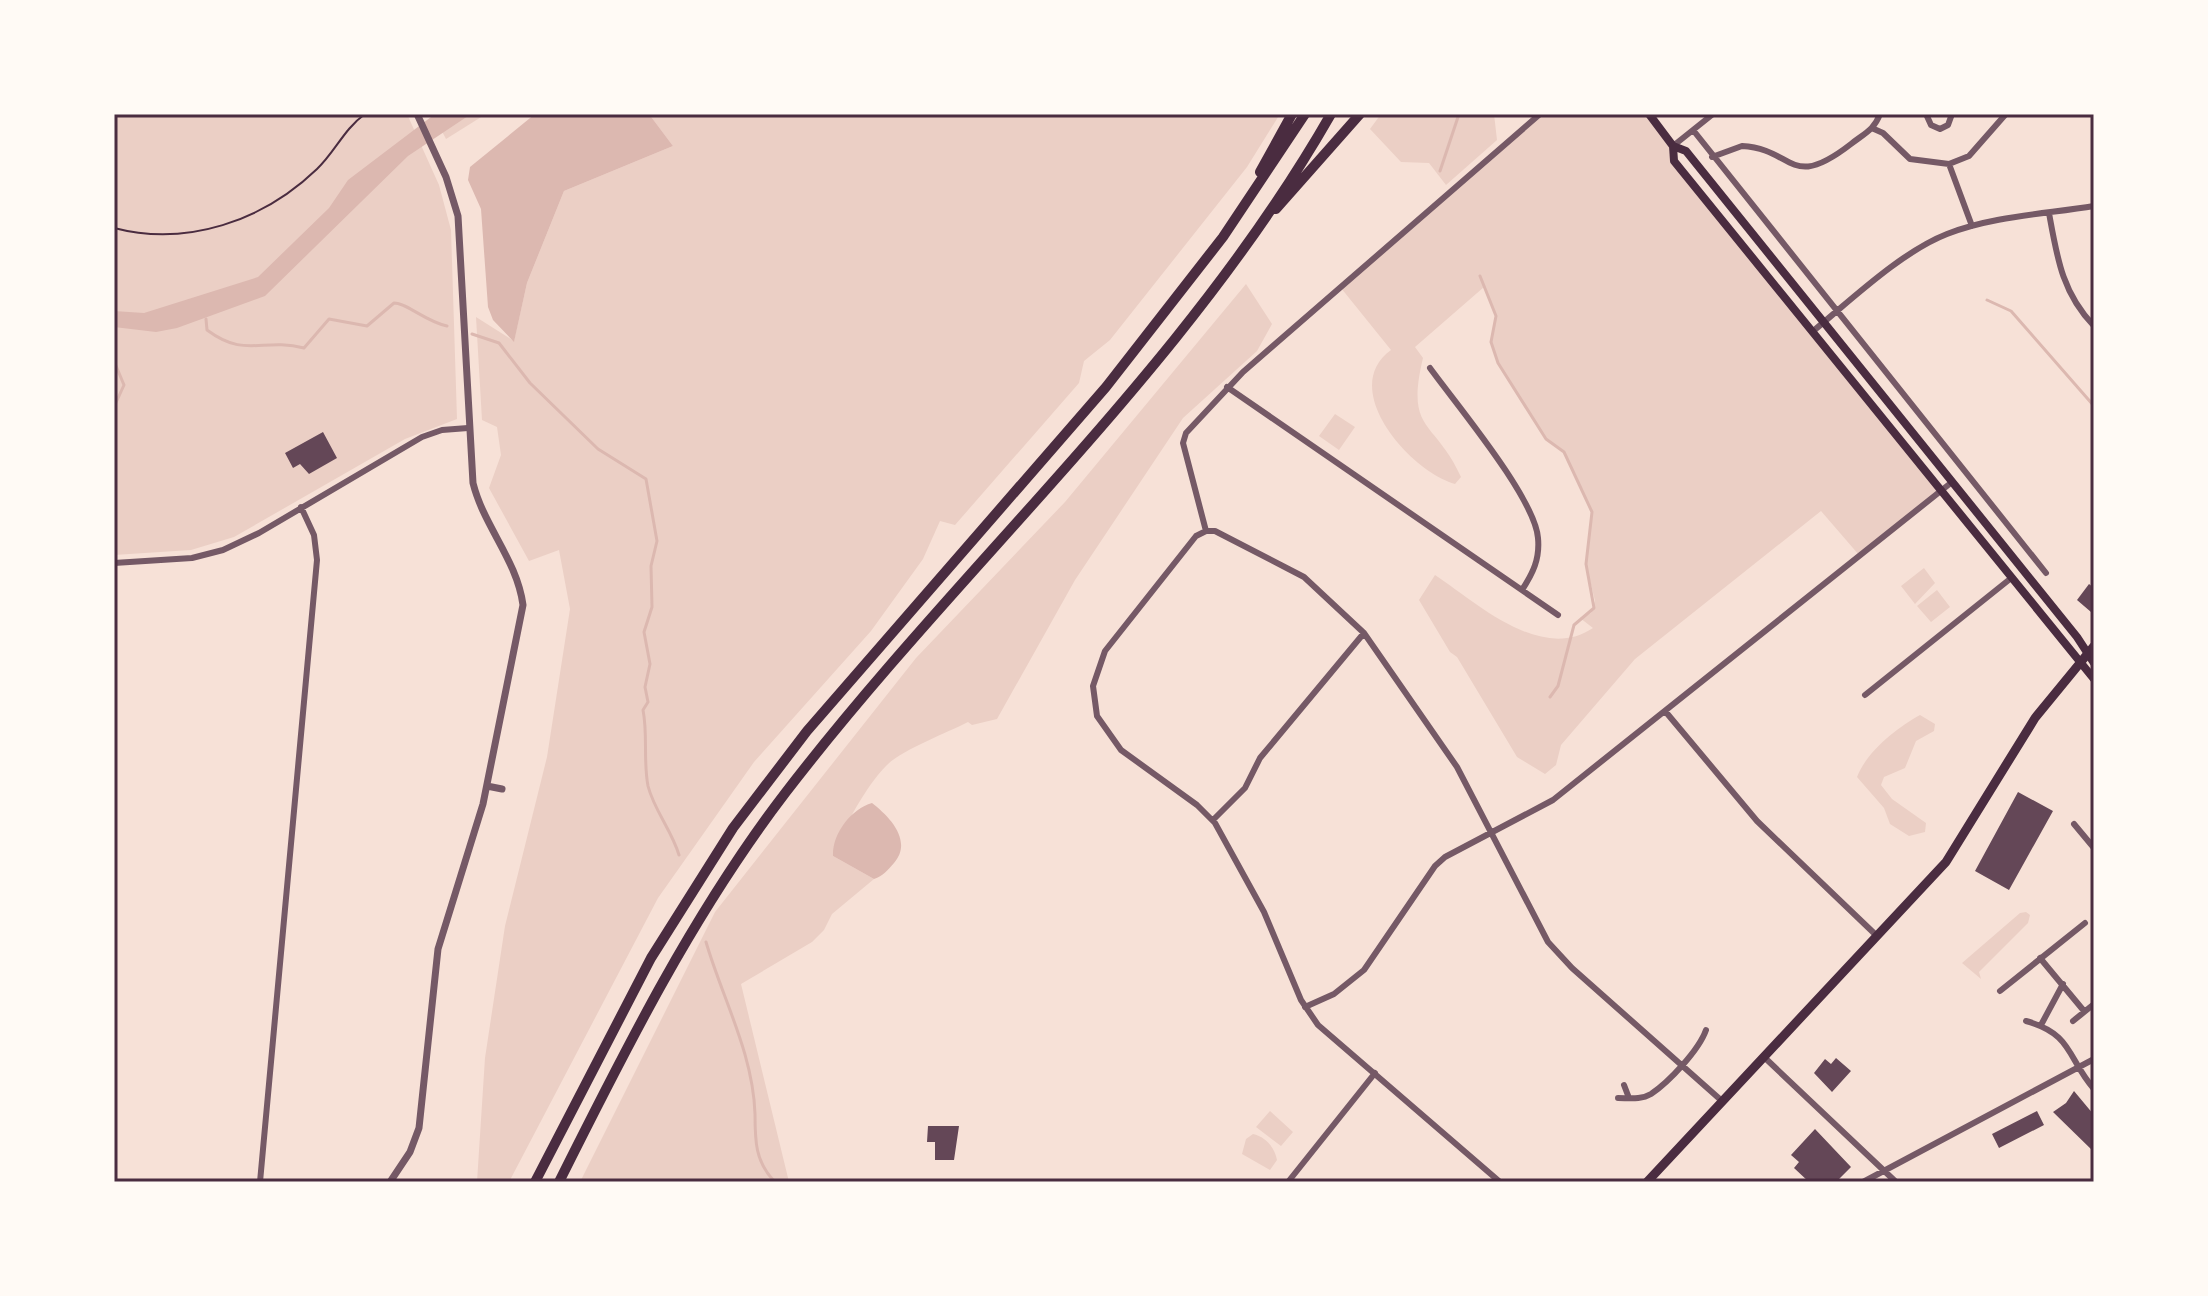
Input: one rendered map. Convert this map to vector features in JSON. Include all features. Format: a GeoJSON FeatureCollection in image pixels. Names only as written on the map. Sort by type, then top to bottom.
{"type":"FeatureCollection","features":[{"type":"Feature","properties":{"kind":"highway"},"geometry":{"type":"LineString","coordinates":[[1223,237],[1292,114]]}},
{"type":"Feature","properties":{"kind":"highway"},"geometry":{"type":"LineString","coordinates":[[535,1182],[651,958],[733,828],[807,731],[1106,387],[1223,237],[1305,114]]}},
{"type":"Feature","properties":{"kind":"highway"},"geometry":{"type":"LineString","coordinates":[[559,1182],[665,979],[738,859],[774,808],[837,730],[1142,381],[1243,247],[1331,114]]}},
{"type":"Feature","properties":{"kind":"highway"},"geometry":{"type":"LineString","coordinates":[[1243,247],[1360,114]]}},
{"type":"Feature","properties":{"kind":"main road"},"geometry":{"type":"LineString","coordinates":[[1649,114],[1673,146],[1686,151],[2091,650],[2094,663]]}},
{"type":"Feature","properties":{"kind":"main road"},"geometry":{"type":"LineString","coordinates":[[1673,146],[1674,161],[1938,492],[2094,679]]}},
{"type":"Feature","properties":{"kind":"main road"},"geometry":{"type":"LineString","coordinates":[[1647,1182],[1946,862],[2017,745],[2091,650]]}},
{"type":"Feature","properties":{"kind":"street"},"geometry":{"type":"LineString","coordinates":[[1206,531],[1184,437],[1227,387],[1540,114]]}},
{"type":"Feature","properties":{"kind":"street"},"geometry":{"type":"LineString","coordinates":[[1673,146],[1713,114]]}},
{"type":"Feature","properties":{"kind":"street"},"geometry":{"type":"LineString","coordinates":[[1712,157],[1749,146],[1785,163],[1815,166],[1831,159],[1874,129],[1880,114]]}},
{"type":"Feature","properties":{"kind":"street"},"geometry":{"type":"LineString","coordinates":[[1926,114],[1931,125],[1940,129],[1948,125],[1952,114]]}},
{"type":"Feature","properties":{"kind":"street"},"geometry":{"type":"LineString","coordinates":[[1874,129],[1883,133],[1910,159],[1949,164],[1969,156],[2005,115],[2020,114]]}},
{"type":"Feature","properties":{"kind":"street"},"geometry":{"type":"LineString","coordinates":[[390,1182],[410,1152],[419,1128],[438,949],[487,786],[523,605],[517,574],[476,493],[468,428],[458,216],[446,177],[418,115]]}},
{"type":"Feature","properties":{"kind":"street"},"geometry":{"type":"LineString","coordinates":[[1693,130],[2046,573]]}},
{"type":"Feature","properties":{"kind":"street"},"geometry":{"type":"LineString","coordinates":[[1949,164],[1972,226]]}},
{"type":"Feature","properties":{"kind":"street"},"geometry":{"type":"LineString","coordinates":[[1812,332],[1920,248],[1972,226],[2094,206]]}},
{"type":"Feature","properties":{"kind":"street"},"geometry":{"type":"LineString","coordinates":[[2049,213],[2061,277],[2077,307],[2094,326]]}},
{"type":"Feature","properties":{"kind":"street"},"geometry":{"type":"LineString","coordinates":[[1430,368],[1533,518],[1539,552],[1535,569],[1522,590]]}},
{"type":"Feature","properties":{"kind":"street"},"geometry":{"type":"LineString","coordinates":[[1227,387],[1558,615]]}},
{"type":"Feature","properties":{"kind":"street"},"geometry":{"type":"LineString","coordinates":[[114,563],[169,561],[213,553],[247,539],[422,437],[442,430],[468,428]]}},
{"type":"Feature","properties":{"kind":"street"},"geometry":{"type":"LineString","coordinates":[[1305,1007],[1334,994],[1364,970],[1435,866],[1451,853],[1553,800],[1952,482]]}},
{"type":"Feature","properties":{"kind":"street"},"geometry":{"type":"LineString","coordinates":[[260,1182],[317,560],[314,535],[301,507]]}},
{"type":"Feature","properties":{"kind":"street"},"geometry":{"type":"LineString","coordinates":[[1500,1182],[1318,1025],[1305,1007],[1264,912],[1213,820],[1111,740],[1097,716],[1093,694],[1096,671],[1109,645],[1196,536],[1206,531],[1215,531],[1304,577],[1364,633],[1457,767],[1548,942],[1572,968],[1722,1101]]}},
{"type":"Feature","properties":{"kind":"street"},"geometry":{"type":"LineString","coordinates":[[1865,695],[2010,579]]}},
{"type":"Feature","properties":{"kind":"street"},"geometry":{"type":"LineString","coordinates":[[1213,820],[1245,788],[1260,758],[1364,633]]}},
{"type":"Feature","properties":{"kind":"street"},"geometry":{"type":"LineString","coordinates":[[1665,711],[1757,821],[1877,936]]}},
{"type":"Feature","properties":{"kind":"street"},"geometry":{"type":"LineString","coordinates":[[487,786],[502,789]]}},
{"type":"Feature","properties":{"kind":"street"},"geometry":{"type":"LineString","coordinates":[[2074,824],[2094,848]]}},
{"type":"Feature","properties":{"kind":"street"},"geometry":{"type":"LineString","coordinates":[[2000,991],[2085,923]]}},
{"type":"Feature","properties":{"kind":"street"},"geometry":{"type":"LineString","coordinates":[[2040,958],[2084,1011]]}},
{"type":"Feature","properties":{"kind":"street"},"geometry":{"type":"LineString","coordinates":[[2041,1025],[2063,984]]}},
{"type":"Feature","properties":{"kind":"street"},"geometry":{"type":"LineString","coordinates":[[2073,1021],[2094,1004]]}},
{"type":"Feature","properties":{"kind":"street"},"geometry":{"type":"LineString","coordinates":[[2026,1021],[2041,1025],[2069,1044],[2079,1067],[2094,1089]]}},
{"type":"Feature","properties":{"kind":"street"},"geometry":{"type":"LineString","coordinates":[[1618,1098],[1651,1094],[1693,1054],[1706,1030]]}},
{"type":"Feature","properties":{"kind":"street"},"geometry":{"type":"LineString","coordinates":[[1764,1057],[1896,1182]]}},
{"type":"Feature","properties":{"kind":"street"},"geometry":{"type":"LineString","coordinates":[[1863,1182],[2094,1059]]}},
{"type":"Feature","properties":{"kind":"street"},"geometry":{"type":"LineString","coordinates":[[1288,1182],[1375,1073]]}},
{"type":"Feature","properties":{"kind":"street"},"geometry":{"type":"LineString","coordinates":[[1624,1085],[1629,1098]]}},
{"type":"Feature","properties":{"kind":"path"},"geometry":{"type":"LineString","coordinates":[[114,228],[150,234],[196,233],[229,224],[266,205],[318,169],[346,131],[365,114]]}},
{"type":"Feature","properties":{"kind":"shaded area"},"geometry":{"type":"Polygon","coordinates":[[[114,114],[407,114],[439,185],[451,230],[457,419],[405,439],[234,537],[191,550],[114,555],[114,114]]]}},
{"type":"Feature","properties":{"kind":"shaded area"},"geometry":{"type":"Polygon","coordinates":[[[433,114],[486,114],[446,139],[433,114]]]}},
{"type":"Feature","properties":{"kind":"shaded area"},"geometry":{"type":"Polygon","coordinates":[[[435,114],[471,114],[408,156],[265,296],[177,328],[156,332],[114,327],[114,311],[144,313],[258,277],[329,208],[348,180],[435,114]]]}},
{"type":"Feature","properties":{"kind":"shaded area"},"geometry":{"type":"Polygon","coordinates":[[[535,114],[649,114],[673,146],[564,191],[527,283],[514,342],[493,320],[488,307],[481,209],[468,180],[470,167],[535,114]]]}},
{"type":"Feature","properties":{"kind":"shaded area"},"geometry":{"type":"Polygon","coordinates":[[[649,114],[1280,114],[1247,167],[1110,340],[1084,361],[1079,383],[955,525],[940,521],[923,559],[871,631],[754,762],[658,898],[509,1182],[477,1182],[485,1058],[505,926],[547,757],[570,609],[559,550],[529,561],[489,488],[501,455],[497,427],[482,420],[476,317],[514,341],[527,283],[564,191],[673,146],[649,114]]]}},
{"type":"Feature","properties":{"kind":"shaded area"},"geometry":{"type":"Polygon","coordinates":[[[1381,114],[1494,114],[1497,140],[1446,185],[1429,163],[1401,162],[1370,129],[1381,114]]]}},
{"type":"Feature","properties":{"kind":"shaded area"},"geometry":{"type":"Polygon","coordinates":[[[1540,114],[1649,114],[1673,146],[1674,161],[1938,492],[1859,555],[1821,511],[1635,659],[1561,745],[1556,765],[1545,774],[1517,757],[1419,600],[1435,575],[1490,613],[1531,634],[1552,638],[1573,637],[1593,628],[1580,618],[1591,613],[1595,601],[1586,564],[1592,512],[1564,452],[1546,439],[1498,363],[1491,342],[1496,316],[1484,287],[1415,347],[1423,358],[1418,382],[1420,413],[1461,477],[1455,484],[1419,463],[1401,447],[1386,427],[1376,406],[1372,386],[1376,366],[1391,350],[1341,288],[1540,114]]]}},
{"type":"Feature","properties":{"kind":"shaded area"},"geometry":{"type":"Polygon","coordinates":[[[1246,284],[1272,324],[1257,351],[1183,418],[1075,580],[997,719],[972,725],[968,722],[913,748],[886,766],[855,809],[833,856],[874,879],[832,914],[824,930],[812,942],[741,984],[789,1182],[580,1182],[715,912],[916,658],[1065,502],[1246,284]]]}},
{"type":"Feature","properties":{"kind":"shaded area"},"geometry":{"type":"Polygon","coordinates":[[[1335,414],[1355,427],[1339,450],[1319,436],[1335,414]]]}},
{"type":"Feature","properties":{"kind":"shaded area"},"geometry":{"type":"Polygon","coordinates":[[[1924,568],[1935,583],[1915,604],[1901,586],[1924,568]]]}},
{"type":"Feature","properties":{"kind":"shaded area"},"geometry":{"type":"Polygon","coordinates":[[[1937,590],[1950,607],[1931,622],[1917,606],[1937,590]]]}},
{"type":"Feature","properties":{"kind":"shaded area"},"geometry":{"type":"Polygon","coordinates":[[[1920,715],[1935,724],[1934,731],[1916,741],[1905,768],[1884,777],[1881,785],[1892,799],[1926,823],[1925,832],[1909,836],[1890,824],[1884,808],[1857,777],[1868,758],[1884,741],[1920,715]]]}},
{"type":"Feature","properties":{"kind":"shaded area"},"geometry":{"type":"Polygon","coordinates":[[[872,803],[892,822],[901,846],[894,863],[874,879],[833,856],[836,839],[844,824],[857,811],[872,803]]]}},
{"type":"Feature","properties":{"kind":"shaded area"},"geometry":{"type":"Polygon","coordinates":[[[2020,913],[2030,915],[2028,923],[1979,972],[1981,979],[1962,963],[2020,913]]]}},
{"type":"Feature","properties":{"kind":"shaded area"},"geometry":{"type":"Polygon","coordinates":[[[1270,1111],[1293,1132],[1281,1146],[1256,1127],[1270,1111]]]}},
{"type":"Feature","properties":{"kind":"shaded area"},"geometry":{"type":"Polygon","coordinates":[[[1253,1134],[1266,1140],[1274,1151],[1277,1160],[1270,1170],[1242,1154],[1246,1139],[1253,1134]]]}},
{"type":"Feature","properties":{"kind":"building"},"geometry":{"type":"Polygon","coordinates":[[[323,432],[337,458],[309,474],[300,464],[293,468],[285,453],[323,432]]]}},
{"type":"Feature","properties":{"kind":"building"},"geometry":{"type":"Polygon","coordinates":[[[2089,584],[2094,588],[2091,612],[2077,600],[2089,584]]]}},
{"type":"Feature","properties":{"kind":"building"},"geometry":{"type":"Polygon","coordinates":[[[2018,792],[2053,811],[2009,890],[1975,871],[2018,792]]]}},
{"type":"Feature","properties":{"kind":"building"},"geometry":{"type":"Polygon","coordinates":[[[1836,1058],[1851,1071],[1832,1092],[1814,1073],[1825,1059],[1831,1064],[1836,1058]]]}},
{"type":"Feature","properties":{"kind":"building"},"geometry":{"type":"Polygon","coordinates":[[[2074,1091],[2094,1115],[2094,1152],[2053,1112],[2066,1103],[2074,1091]]]}},
{"type":"Feature","properties":{"kind":"building"},"geometry":{"type":"Polygon","coordinates":[[[2037,1111],[2044,1125],[1999,1148],[1992,1134],[2037,1111]]]}},
{"type":"Feature","properties":{"kind":"building"},"geometry":{"type":"Polygon","coordinates":[[[928,1126],[959,1126],[954,1160],[935,1160],[935,1142],[927,1142],[928,1126]]]}},
{"type":"Feature","properties":{"kind":"building"},"geometry":{"type":"Polygon","coordinates":[[[1815,1129],[1851,1167],[1836,1182],[1809,1182],[1794,1168],[1799,1162],[1791,1155],[1815,1129]]]}},
{"type":"Feature","properties":{"kind":"waterway"},"geometry":{"type":"LineString","coordinates":[[1440,171],[1459,114]]}},
{"type":"Feature","properties":{"kind":"waterway"},"geometry":{"type":"LineString","coordinates":[[1480,276],[1496,316],[1491,342],[1498,363],[1546,439],[1564,452],[1592,512],[1586,564],[1594,608],[1574,625],[1558,686],[1550,697]]}},
{"type":"Feature","properties":{"kind":"waterway"},"geometry":{"type":"LineString","coordinates":[[1987,300],[2011,311],[2094,406]]}},
{"type":"Feature","properties":{"kind":"waterway"},"geometry":{"type":"LineString","coordinates":[[206,319],[207,330],[233,344],[304,348],[329,319],[367,326],[394,303],[447,326]]}},
{"type":"Feature","properties":{"kind":"waterway"},"geometry":{"type":"LineString","coordinates":[[472,334],[499,343],[530,383],[598,449],[646,479],[657,541],[651,566],[652,607],[644,632],[650,664],[645,687],[648,702],[643,710],[647,776],[651,795],[679,855]]}},
{"type":"Feature","properties":{"kind":"waterway"},"geometry":{"type":"LineString","coordinates":[[114,361],[124,385],[114,407]]}},
{"type":"Feature","properties":{"kind":"waterway"},"geometry":{"type":"LineString","coordinates":[[706,942],[749,1070],[760,1159],[775,1182]]}}]}
